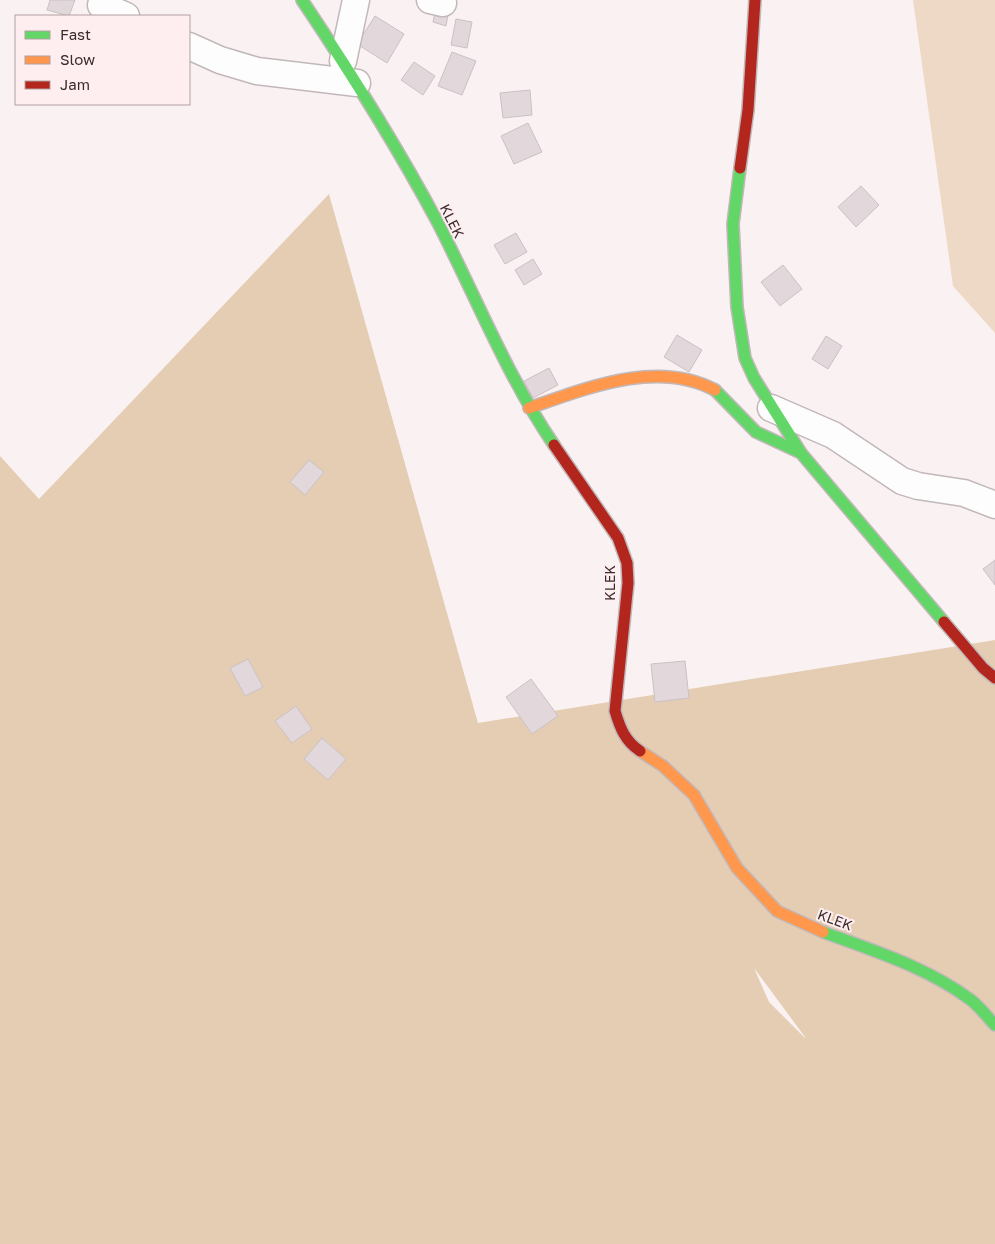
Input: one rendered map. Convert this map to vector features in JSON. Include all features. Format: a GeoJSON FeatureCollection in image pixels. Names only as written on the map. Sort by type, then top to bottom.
{"type":"FeatureCollection","features":[{"type":"Feature","properties":{"kind":"street","name":"KLEK"},"geometry":{"type":"LineString","coordinates":[[302,0],[343,61],[398,150],[438,224],[529,408],[613,530],[627,563],[628,584],[615,711],[620,728],[629,744],[663,766],[694,795],[737,868],[777,911],[806,925],[911,965],[945,982],[972,1001],[995,1025]]}},
{"type":"Feature","properties":{"kind":"street"},"geometry":{"type":"LineString","coordinates":[[343,61],[356,0]]}},
{"type":"Feature","properties":{"kind":"street"},"geometry":{"type":"LineString","coordinates":[[755,0],[748,110],[733,224],[734,272],[738,316],[745,358],[772,408],[801,453],[983,668],[995,678]]}},
{"type":"Feature","properties":{"kind":"street"},"geometry":{"type":"LineString","coordinates":[[101,4],[124,15]]}},
{"type":"Feature","properties":{"kind":"street"},"geometry":{"type":"LineString","coordinates":[[190,46],[220,60],[257,71],[357,83]]}},
{"type":"Feature","properties":{"kind":"street"},"geometry":{"type":"LineString","coordinates":[[529,408],[592,386],[641,377],[675,377],[705,383],[716,391],[750,427],[768,439],[801,453]]}},
{"type":"Feature","properties":{"kind":"street"},"geometry":{"type":"LineString","coordinates":[[772,408],[833,435],[902,481],[918,486],[964,493],[995,505]]}},
{"type":"Feature","properties":{"kind":"shaded area"},"geometry":{"type":"Polygon","coordinates":[[[913,0],[995,0],[995,333],[953,286],[913,0]]]}},
{"type":"Feature","properties":{"kind":"shaded area"},"geometry":{"type":"Polygon","coordinates":[[[329,194],[478,723],[995,640],[995,1244],[0,1244],[0,456],[39,499],[329,194]],[[754,968],[769,1002],[805,1037],[754,968]]]}},
{"type":"Feature","properties":{"kind":"building"},"geometry":{"type":"Polygon","coordinates":[[[50,0],[75,0],[69,15],[47,10],[50,0]]]}},
{"type":"Feature","properties":{"kind":"building"},"geometry":{"type":"Polygon","coordinates":[[[435,12],[448,15],[446,26],[433,22],[435,12]]]}},
{"type":"Feature","properties":{"kind":"building"},"geometry":{"type":"Polygon","coordinates":[[[375,16],[404,34],[387,63],[357,44],[375,16]]]}},
{"type":"Feature","properties":{"kind":"building"},"geometry":{"type":"Polygon","coordinates":[[[456,19],[472,22],[467,48],[451,45],[456,19]]]}},
{"type":"Feature","properties":{"kind":"building"},"geometry":{"type":"Polygon","coordinates":[[[452,52],[476,61],[462,95],[438,86],[452,52]]]}},
{"type":"Feature","properties":{"kind":"building"},"geometry":{"type":"Polygon","coordinates":[[[414,62],[435,76],[423,95],[401,80],[414,62]]]}},
{"type":"Feature","properties":{"kind":"building"},"geometry":{"type":"Polygon","coordinates":[[[530,90],[532,115],[503,118],[500,93],[530,90]]]}},
{"type":"Feature","properties":{"kind":"building"},"geometry":{"type":"Polygon","coordinates":[[[528,123],[542,152],[514,164],[501,136],[528,123]]]}},
{"type":"Feature","properties":{"kind":"building"},"geometry":{"type":"Polygon","coordinates":[[[861,186],[879,205],[856,227],[838,207],[861,186]]]}},
{"type":"Feature","properties":{"kind":"building"},"geometry":{"type":"Polygon","coordinates":[[[516,233],[527,252],[505,264],[494,245],[516,233]]]}},
{"type":"Feature","properties":{"kind":"building"},"geometry":{"type":"Polygon","coordinates":[[[533,259],[542,274],[524,285],[515,270],[533,259]]]}},
{"type":"Feature","properties":{"kind":"building"},"geometry":{"type":"Polygon","coordinates":[[[783,265],[802,289],[780,306],[761,282],[783,265]]]}},
{"type":"Feature","properties":{"kind":"building"},"geometry":{"type":"Polygon","coordinates":[[[677,335],[702,350],[689,372],[664,357],[677,335]]]}},
{"type":"Feature","properties":{"kind":"building"},"geometry":{"type":"Polygon","coordinates":[[[826,336],[842,346],[828,369],[812,359],[826,336]]]}},
{"type":"Feature","properties":{"kind":"building"},"geometry":{"type":"Polygon","coordinates":[[[549,368],[558,385],[533,398],[524,381],[549,368]]]}},
{"type":"Feature","properties":{"kind":"building"},"geometry":{"type":"Polygon","coordinates":[[[309,460],[324,472],[305,495],[290,482],[309,460]]]}},
{"type":"Feature","properties":{"kind":"building"},"geometry":{"type":"Polygon","coordinates":[[[995,560],[995,585],[983,569],[995,560]]]}},
{"type":"Feature","properties":{"kind":"building"},"geometry":{"type":"Polygon","coordinates":[[[248,659],[263,687],[245,696],[230,668],[248,659]]]}},
{"type":"Feature","properties":{"kind":"building"},"geometry":{"type":"Polygon","coordinates":[[[685,661],[689,698],[655,702],[651,664],[685,661]]]}},
{"type":"Feature","properties":{"kind":"building"},"geometry":{"type":"Polygon","coordinates":[[[531,679],[558,716],[532,734],[506,697],[531,679]]]}},
{"type":"Feature","properties":{"kind":"building"},"geometry":{"type":"Polygon","coordinates":[[[296,706],[312,729],[292,743],[275,721],[296,706]]]}},
{"type":"Feature","properties":{"kind":"building"},"geometry":{"type":"Polygon","coordinates":[[[322,738],[346,759],[328,780],[304,759],[322,738]]]}},
{"type":"Feature","properties":{"kind":"traffic: fast"},"geometry":{"type":"LineString","coordinates":[[302,0],[356,82],[406,166],[438,223],[521,392],[554,445]]}},
{"type":"Feature","properties":{"kind":"traffic: fast"},"geometry":{"type":"LineString","coordinates":[[740,168],[733,224],[737,307],[745,358],[754,378],[801,453],[944,622]]}},
{"type":"Feature","properties":{"kind":"traffic: fast"},"geometry":{"type":"LineString","coordinates":[[715,390],[756,432],[801,453]]}},
{"type":"Feature","properties":{"kind":"traffic: fast"},"geometry":{"type":"LineString","coordinates":[[823,932],[881,953],[936,978],[971,1000],[995,1025]]}},
{"type":"Feature","properties":{"kind":"traffic: slow"},"geometry":{"type":"LineString","coordinates":[[529,408],[598,385],[646,377],[670,377],[693,381],[715,390]]}},
{"type":"Feature","properties":{"kind":"traffic: slow"},"geometry":{"type":"LineString","coordinates":[[640,751],[663,766],[694,795],[737,868],[777,911],[823,932]]}},
{"type":"Feature","properties":{"kind":"traffic: jam"},"geometry":{"type":"LineString","coordinates":[[740,168],[748,110],[755,0]]}},
{"type":"Feature","properties":{"kind":"traffic: jam"},"geometry":{"type":"LineString","coordinates":[[554,445],[618,538],[627,563],[628,583],[615,711],[624,734],[630,743],[640,751]]}},
{"type":"Feature","properties":{"kind":"traffic: jam"},"geometry":{"type":"LineString","coordinates":[[944,622],[983,668],[995,678]]}}]}
